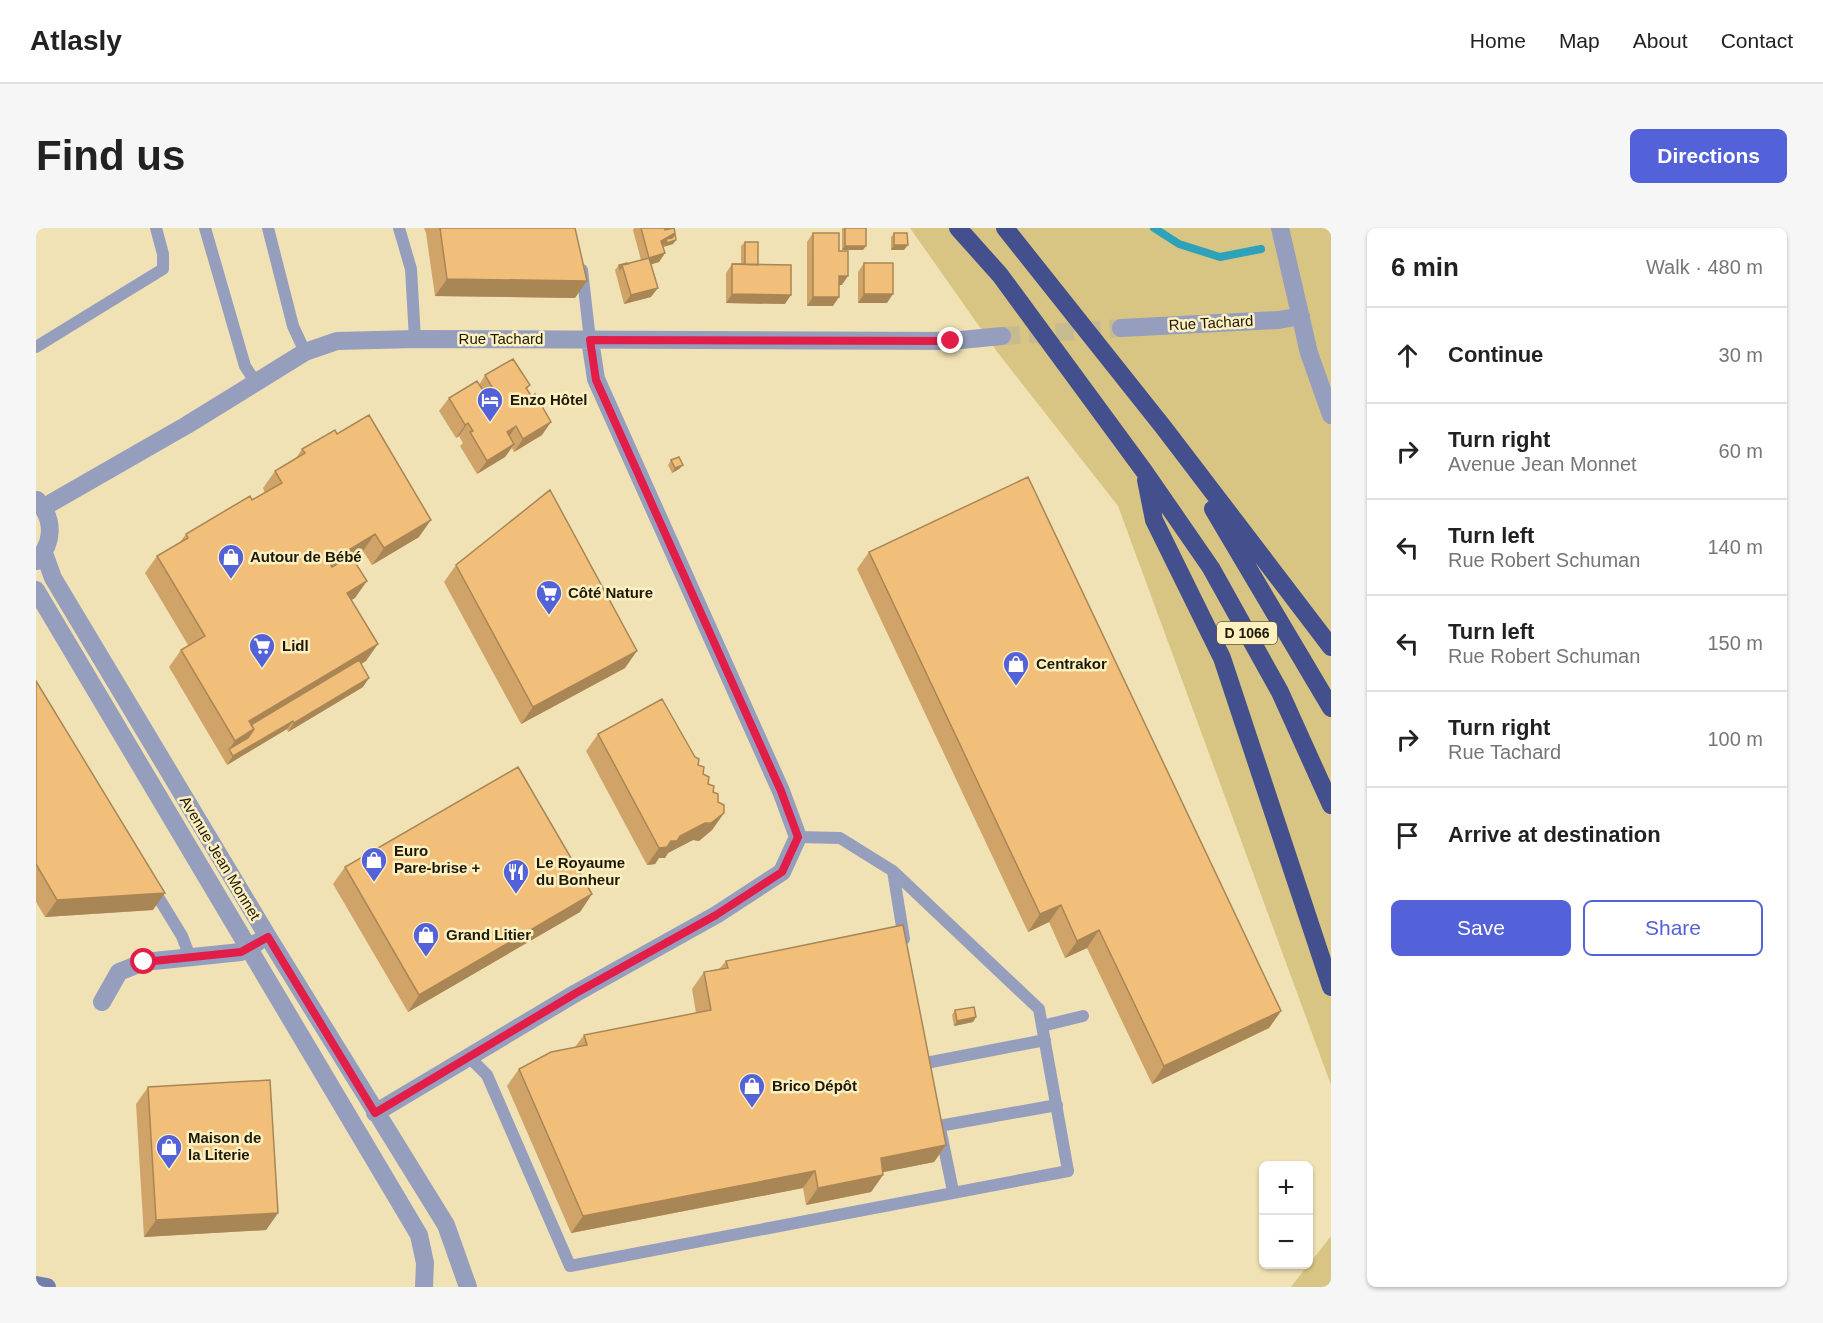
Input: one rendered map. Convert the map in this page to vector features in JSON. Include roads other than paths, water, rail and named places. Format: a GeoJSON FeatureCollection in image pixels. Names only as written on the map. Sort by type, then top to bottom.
{"type":"FeatureCollection","features":[{"type":"Feature","properties":{"kind":"highway","name":"D 1066"},"geometry":{"type":"LineString","coordinates":[[958,228],[1000,275],[1144,471],[1210,568],[1280,692],[1331,805]]}},
{"type":"Feature","properties":{"kind":"highway","name":"D 1066"},"geometry":{"type":"LineString","coordinates":[[1005,228],[1164,428],[1331,708]]}},
{"type":"Feature","properties":{"kind":"highway"},"geometry":{"type":"LineString","coordinates":[[1164,428],[1331,647]]}},
{"type":"Feature","properties":{"kind":"highway"},"geometry":{"type":"LineString","coordinates":[[1144,471],[1154,520],[1222,658],[1331,987]]}},
{"type":"Feature","properties":{"kind":"main road"},"geometry":{"type":"LineString","coordinates":[[36,1285],[47,1287]]}},
{"type":"Feature","properties":{"kind":"street"},"geometry":{"type":"LineString","coordinates":[[1280,228],[1309,352],[1331,415]]}},
{"type":"Feature","properties":{"kind":"street","name":"Rue Tachard"},"geometry":{"type":"LineString","coordinates":[[1121,328],[1301,316]]}},
{"type":"Feature","properties":{"kind":"street","name":"Rue Tachard"},"geometry":{"type":"LineString","coordinates":[[40,503],[256,383],[305,352],[337,341],[415,339],[951,341],[1002,336]]}},
{"type":"Feature","properties":{"kind":"street"},"geometry":{"type":"LineString","coordinates":[[375,1113],[716,915],[782,872],[798,837],[781,791],[596,380],[590,340]]}},
{"type":"Feature","properties":{"kind":"street"},"geometry":{"type":"LineString","coordinates":[[40,503],[51,530],[40,557]]}},
{"type":"Feature","properties":{"kind":"street","name":"Avenue Jean Monnet"},"geometry":{"type":"LineString","coordinates":[[40,557],[268,937],[446,1225],[468,1287]]}},
{"type":"Feature","properties":{"kind":"street","name":"Avenue Jean Monnet"},"geometry":{"type":"LineString","coordinates":[[36,590],[419,1235],[425,1263],[424,1287]]}},
{"type":"Feature","properties":{"kind":"street"},"geometry":{"type":"LineString","coordinates":[[102,1002],[119,972],[144,962],[241,952],[268,937]]}},
{"type":"Feature","properties":{"kind":"lane"},"geometry":{"type":"LineString","coordinates":[[36,347],[164,269],[163,254],[156,228]]}},
{"type":"Feature","properties":{"kind":"lane"},"geometry":{"type":"LineString","coordinates":[[205,228],[245,366],[256,383]]}},
{"type":"Feature","properties":{"kind":"lane"},"geometry":{"type":"LineString","coordinates":[[268,228],[293,326],[305,352]]}},
{"type":"Feature","properties":{"kind":"lane"},"geometry":{"type":"LineString","coordinates":[[399,228],[411,269],[415,339]]}},
{"type":"Feature","properties":{"kind":"lane"},"geometry":{"type":"LineString","coordinates":[[579,256],[590,340]]}},
{"type":"Feature","properties":{"kind":"lane"},"geometry":{"type":"LineString","coordinates":[[469,1057],[487,1075],[570,1266],[953,1191],[1068,1171],[1040,1009],[893,871],[840,838],[798,837]]}},
{"type":"Feature","properties":{"kind":"lane"},"geometry":{"type":"LineString","coordinates":[[893,871],[907,952]]}},
{"type":"Feature","properties":{"kind":"lane"},"geometry":{"type":"LineString","coordinates":[[145,875],[182,936],[190,957]]}},
{"type":"Feature","properties":{"kind":"lane"},"geometry":{"type":"LineString","coordinates":[[1042,1026],[1083,1016]]}},
{"type":"Feature","properties":{"kind":"lane"},"geometry":{"type":"LineString","coordinates":[[927,1063],[1045,1040]]}},
{"type":"Feature","properties":{"kind":"lane"},"geometry":{"type":"LineString","coordinates":[[953,1191],[938,1120],[1056,1105]]}},
{"type":"Feature","properties":{"kind":"waterway"},"geometry":{"type":"LineString","coordinates":[[1154,228],[1179,244],[1220,257],[1261,249]]}},
{"type":"Feature","properties":{"kind":"tunnel"},"geometry":{"type":"LineString","coordinates":[[1002,336],[1121,328]]}},
{"type":"Feature","properties":{"kind":"place","name":"Enzo Hôtel"},"geometry":{"type":"Point","coordinates":[490,423]}},
{"type":"Feature","properties":{"kind":"place","name":"Autour de Bébé"},"geometry":{"type":"Point","coordinates":[231,580]}},
{"type":"Feature","properties":{"kind":"place","name":"Côté Nature"},"geometry":{"type":"Point","coordinates":[549,616]}},
{"type":"Feature","properties":{"kind":"place","name":"Lidl"},"geometry":{"type":"Point","coordinates":[262,669]}},
{"type":"Feature","properties":{"kind":"place","name":"Centrakor"},"geometry":{"type":"Point","coordinates":[1016,687]}},
{"type":"Feature","properties":{"kind":"place","name":"Euro Pare-brise +"},"geometry":{"type":"Point","coordinates":[374,883]}},
{"type":"Feature","properties":{"kind":"place","name":"Le Royaume du Bonheur"},"geometry":{"type":"Point","coordinates":[516,895]}},
{"type":"Feature","properties":{"kind":"place","name":"Grand Litier"},"geometry":{"type":"Point","coordinates":[426,958]}},
{"type":"Feature","properties":{"kind":"place","name":"Brico Dépôt"},"geometry":{"type":"Point","coordinates":[752,1109]}},
{"type":"Feature","properties":{"kind":"place","name":"Maison de la Literie"},"geometry":{"type":"Point","coordinates":[169,1170]}}]}
